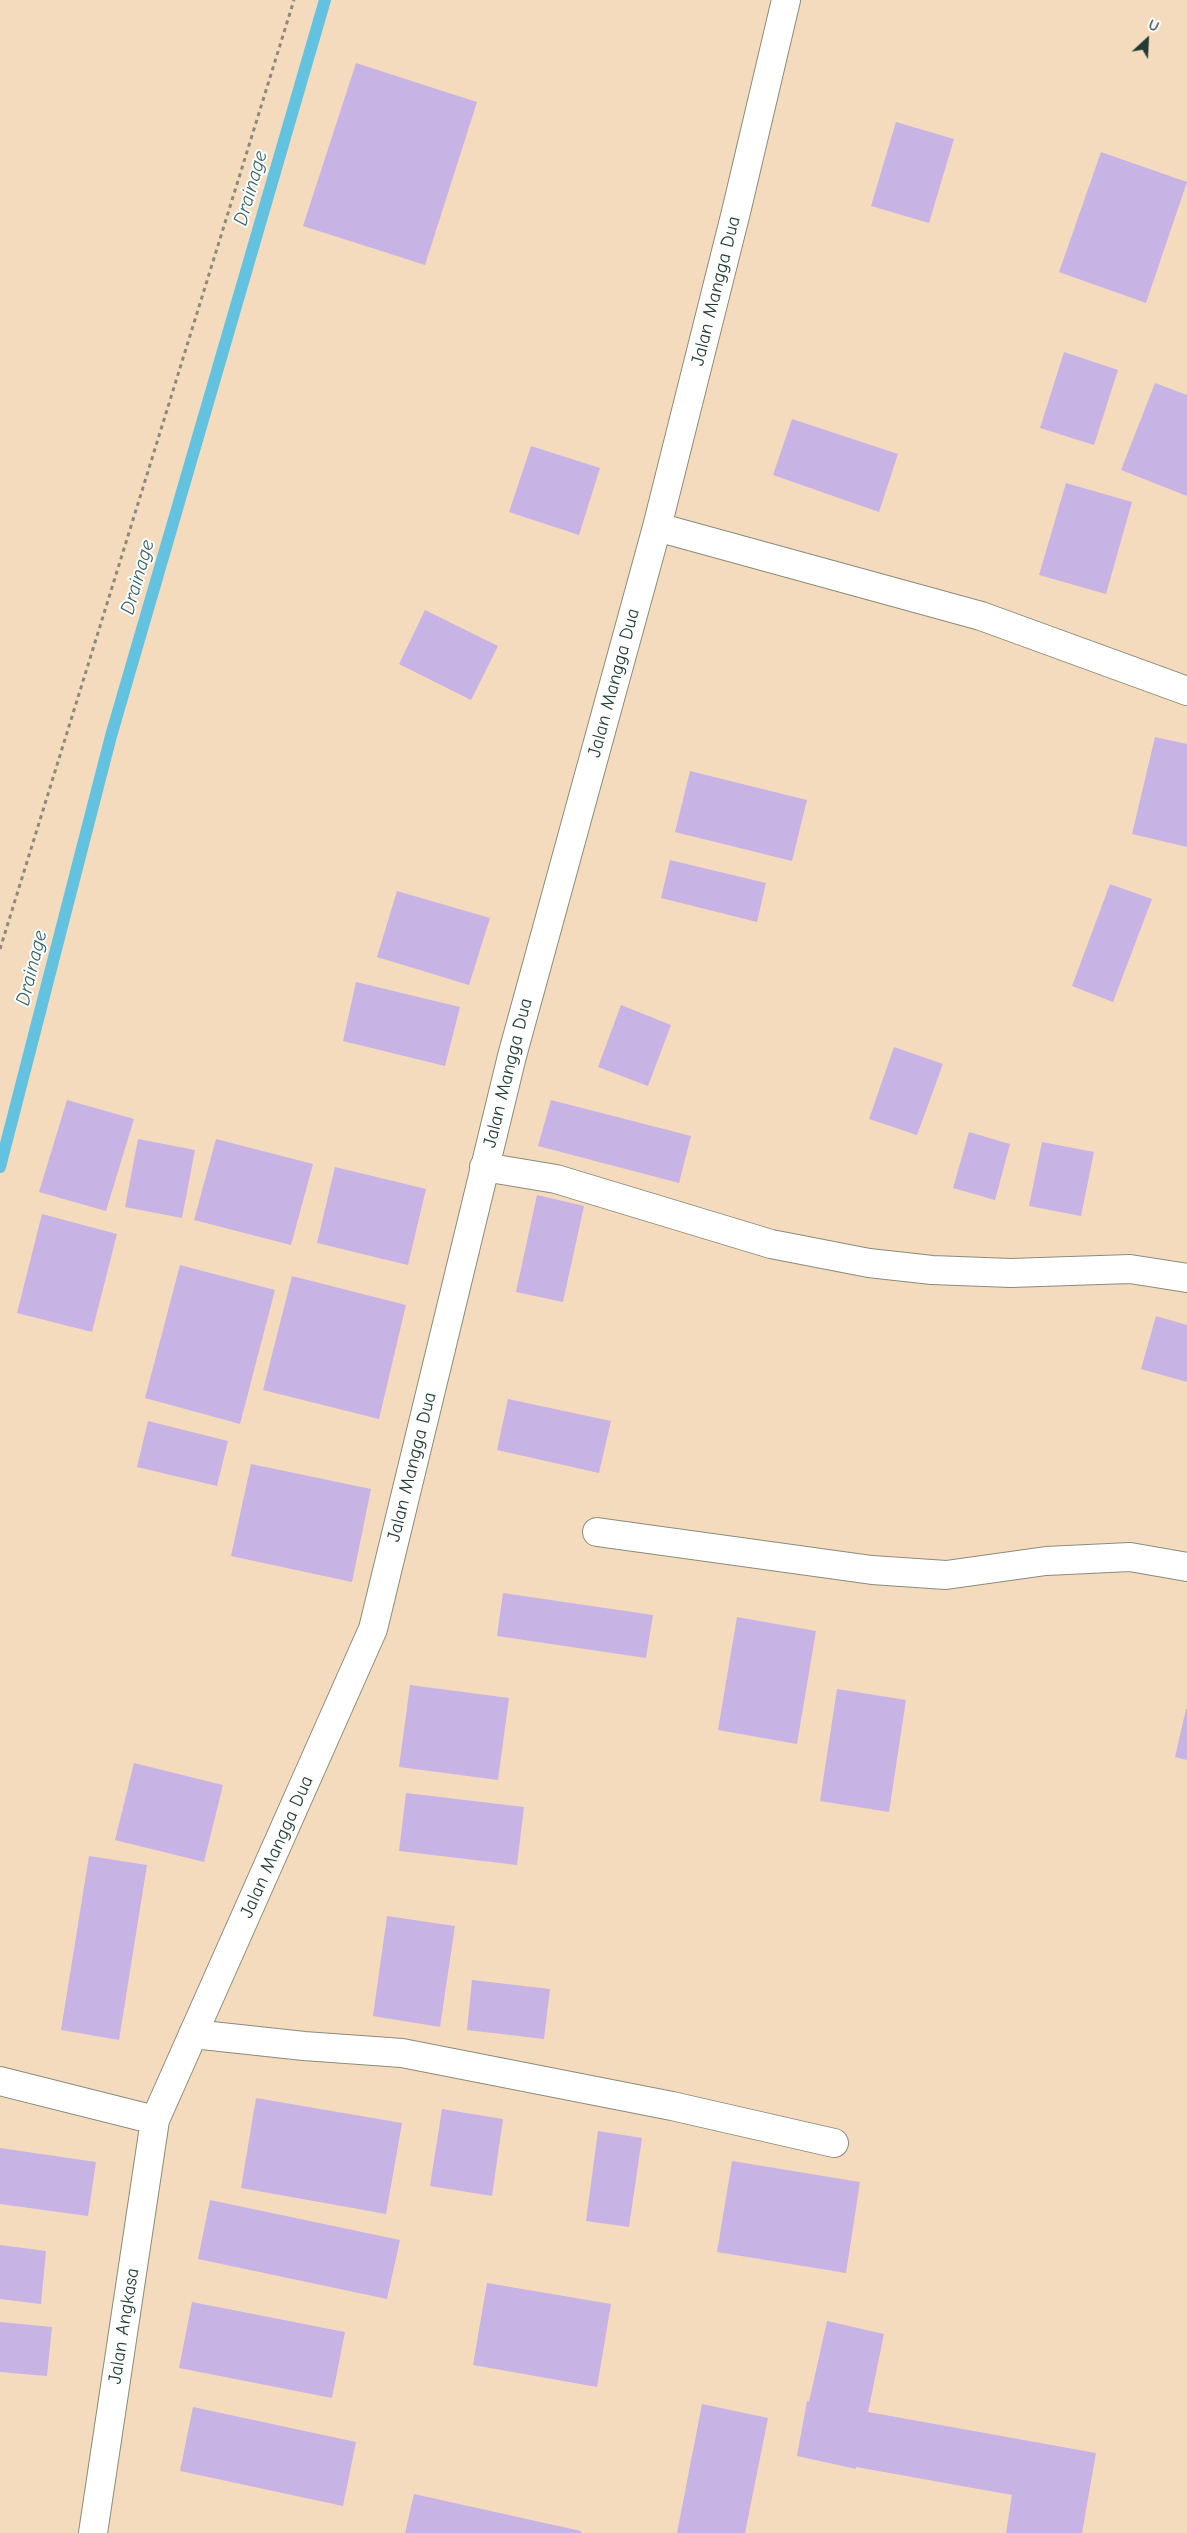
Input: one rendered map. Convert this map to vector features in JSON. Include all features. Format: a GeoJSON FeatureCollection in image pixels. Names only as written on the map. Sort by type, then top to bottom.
{"type":"FeatureCollection","features":[{"type":"Feature","properties":{"kind":"street","name":"Jalan Mangga Dua"},"geometry":{"type":"LineString","coordinates":[[155,2120],[373,1629],[512,1056],[657,527],[736,212],[786,0]]}},
{"type":"Feature","properties":{"kind":"street"},"geometry":{"type":"LineString","coordinates":[[657,527],[981,616],[1187,691]]}},
{"type":"Feature","properties":{"kind":"street"},"geometry":{"type":"LineString","coordinates":[[484,1167],[556,1179],[771,1244],[869,1263],[932,1270],[1011,1273],[1130,1269],[1187,1278]]}},
{"type":"Feature","properties":{"kind":"street"},"geometry":{"type":"LineString","coordinates":[[597,1532],[872,1570],[937,1574],[1046,1561],[1130,1557],[1187,1567]]}},
{"type":"Feature","properties":{"kind":"street"},"geometry":{"type":"LineString","coordinates":[[193,2034],[421,2056],[672,2106],[834,2143]]}},
{"type":"Feature","properties":{"kind":"street"},"geometry":{"type":"LineString","coordinates":[[0,2081],[155,2120]]}},
{"type":"Feature","properties":{"kind":"street","name":"Jalan Angkasa"},"geometry":{"type":"LineString","coordinates":[[93,2533],[155,2120]]}},
{"type":"Feature","properties":{"kind":"path"},"geometry":{"type":"LineString","coordinates":[[0,948],[294,0]]}},
{"type":"Feature","properties":{"kind":"building"},"geometry":{"type":"Polygon","coordinates":[[[356,63],[477,102],[425,265],[303,226],[356,63]]]}},
{"type":"Feature","properties":{"kind":"building"},"geometry":{"type":"Polygon","coordinates":[[[896,122],[954,139],[929,223],[871,206],[896,122]]]}},
{"type":"Feature","properties":{"kind":"building"},"geometry":{"type":"Polygon","coordinates":[[[1101,152],[1187,182],[1146,303],[1059,272],[1101,152]]]}},
{"type":"Feature","properties":{"kind":"building"},"geometry":{"type":"Polygon","coordinates":[[[1064,352],[1118,370],[1094,445],[1040,428],[1064,352]]]}},
{"type":"Feature","properties":{"kind":"building"},"geometry":{"type":"Polygon","coordinates":[[[1155,383],[1187,395],[1187,496],[1121,470],[1155,383]]]}},
{"type":"Feature","properties":{"kind":"building"},"geometry":{"type":"Polygon","coordinates":[[[792,419],[898,454],[879,512],[773,475],[792,419]]]}},
{"type":"Feature","properties":{"kind":"building"},"geometry":{"type":"Polygon","coordinates":[[[531,446],[600,468],[579,535],[509,512],[531,446]]]}},
{"type":"Feature","properties":{"kind":"building"},"geometry":{"type":"Polygon","coordinates":[[[1066,483],[1132,502],[1106,594],[1039,575],[1066,483]]]}},
{"type":"Feature","properties":{"kind":"building"},"geometry":{"type":"Polygon","coordinates":[[[425,610],[498,646],[471,700],[399,664],[425,610]]]}},
{"type":"Feature","properties":{"kind":"building"},"geometry":{"type":"Polygon","coordinates":[[[1155,737],[1187,744],[1187,847],[1132,834],[1155,737]]]}},
{"type":"Feature","properties":{"kind":"building"},"geometry":{"type":"Polygon","coordinates":[[[690,771],[807,800],[792,861],[675,832],[690,771]]]}},
{"type":"Feature","properties":{"kind":"building"},"geometry":{"type":"Polygon","coordinates":[[[670,860],[766,883],[757,922],[661,898],[670,860]]]}},
{"type":"Feature","properties":{"kind":"building"},"geometry":{"type":"Polygon","coordinates":[[[1110,884],[1152,899],[1113,1002],[1072,986],[1110,884]]]}},
{"type":"Feature","properties":{"kind":"building"},"geometry":{"type":"Polygon","coordinates":[[[397,891],[490,918],[469,985],[377,957],[397,891]]]}},
{"type":"Feature","properties":{"kind":"building"},"geometry":{"type":"Polygon","coordinates":[[[356,982],[460,1007],[445,1066],[343,1041],[356,982]]]}},
{"type":"Feature","properties":{"kind":"building"},"geometry":{"type":"Polygon","coordinates":[[[621,1005],[671,1025],[648,1086],[598,1067],[621,1005]]]}},
{"type":"Feature","properties":{"kind":"building"},"geometry":{"type":"Polygon","coordinates":[[[894,1047],[943,1064],[917,1135],[869,1119],[894,1047]]]}},
{"type":"Feature","properties":{"kind":"building"},"geometry":{"type":"Polygon","coordinates":[[[67,1100],[134,1119],[106,1211],[39,1192],[67,1100]]]}},
{"type":"Feature","properties":{"kind":"building"},"geometry":{"type":"Polygon","coordinates":[[[551,1100],[691,1136],[679,1183],[538,1146],[551,1100]]]}},
{"type":"Feature","properties":{"kind":"building"},"geometry":{"type":"Polygon","coordinates":[[[969,1132],[1010,1144],[995,1200],[953,1188],[969,1132]]]}},
{"type":"Feature","properties":{"kind":"building"},"geometry":{"type":"Polygon","coordinates":[[[138,1139],[195,1150],[182,1218],[125,1207],[138,1139]]]}},
{"type":"Feature","properties":{"kind":"building"},"geometry":{"type":"Polygon","coordinates":[[[216,1139],[313,1164],[291,1245],[194,1220],[216,1139]]]}},
{"type":"Feature","properties":{"kind":"building"},"geometry":{"type":"Polygon","coordinates":[[[1042,1142],[1094,1152],[1081,1216],[1029,1206],[1042,1142]]]}},
{"type":"Feature","properties":{"kind":"building"},"geometry":{"type":"Polygon","coordinates":[[[335,1167],[426,1189],[408,1265],[317,1243],[335,1167]]]}},
{"type":"Feature","properties":{"kind":"building"},"geometry":{"type":"Polygon","coordinates":[[[537,1195],[584,1206],[563,1302],[516,1292],[537,1195]]]}},
{"type":"Feature","properties":{"kind":"building"},"geometry":{"type":"Polygon","coordinates":[[[42,1214],[117,1234],[92,1332],[17,1313],[42,1214]]]}},
{"type":"Feature","properties":{"kind":"building"},"geometry":{"type":"Polygon","coordinates":[[[180,1265],[275,1290],[240,1424],[145,1398],[180,1265]]]}},
{"type":"Feature","properties":{"kind":"building"},"geometry":{"type":"Polygon","coordinates":[[[292,1276],[406,1305],[379,1419],[263,1390],[292,1276]]]}},
{"type":"Feature","properties":{"kind":"building"},"geometry":{"type":"Polygon","coordinates":[[[1156,1316],[1187,1325],[1187,1382],[1141,1369],[1156,1316]]]}},
{"type":"Feature","properties":{"kind":"building"},"geometry":{"type":"Polygon","coordinates":[[[508,1399],[611,1421],[599,1473],[497,1450],[508,1399]]]}},
{"type":"Feature","properties":{"kind":"building"},"geometry":{"type":"Polygon","coordinates":[[[148,1421],[228,1441],[217,1486],[137,1467],[148,1421]]]}},
{"type":"Feature","properties":{"kind":"building"},"geometry":{"type":"Polygon","coordinates":[[[251,1464],[371,1489],[352,1582],[231,1556],[251,1464]]]}},
{"type":"Feature","properties":{"kind":"building"},"geometry":{"type":"Polygon","coordinates":[[[503,1593],[653,1615],[646,1658],[497,1636],[503,1593]]]}},
{"type":"Feature","properties":{"kind":"building"},"geometry":{"type":"Polygon","coordinates":[[[737,1617],[816,1631],[797,1744],[718,1730],[737,1617]]]}},
{"type":"Feature","properties":{"kind":"building"},"geometry":{"type":"Polygon","coordinates":[[[410,1685],[509,1698],[498,1780],[399,1767],[410,1685]]]}},
{"type":"Feature","properties":{"kind":"building"},"geometry":{"type":"Polygon","coordinates":[[[837,1689],[906,1700],[889,1812],[820,1801],[837,1689]]]}},
{"type":"Feature","properties":{"kind":"building"},"geometry":{"type":"Polygon","coordinates":[[[1187,1709],[1187,1760],[1175,1757],[1187,1709]]]}},
{"type":"Feature","properties":{"kind":"building"},"geometry":{"type":"Polygon","coordinates":[[[134,1763],[223,1785],[204,1862],[115,1840],[134,1763]]]}},
{"type":"Feature","properties":{"kind":"building"},"geometry":{"type":"Polygon","coordinates":[[[406,1793],[524,1807],[517,1865],[399,1851],[406,1793]]]}},
{"type":"Feature","properties":{"kind":"building"},"geometry":{"type":"Polygon","coordinates":[[[89,1856],[147,1865],[119,2040],[61,2030],[89,1856]]]}},
{"type":"Feature","properties":{"kind":"building"},"geometry":{"type":"Polygon","coordinates":[[[387,1916],[455,1926],[440,2027],[373,2016],[387,1916]]]}},
{"type":"Feature","properties":{"kind":"building"},"geometry":{"type":"Polygon","coordinates":[[[472,1980],[550,1989],[544,2039],[467,2030],[472,1980]]]}},
{"type":"Feature","properties":{"kind":"building"},"geometry":{"type":"Polygon","coordinates":[[[256,2098],[402,2123],[386,2214],[241,2188],[256,2098]]]}},
{"type":"Feature","properties":{"kind":"building"},"geometry":{"type":"Polygon","coordinates":[[[442,2109],[503,2119],[492,2196],[430,2186],[442,2109]]]}},
{"type":"Feature","properties":{"kind":"building"},"geometry":{"type":"Polygon","coordinates":[[[598,2131],[642,2138],[629,2227],[586,2221],[598,2131]]]}},
{"type":"Feature","properties":{"kind":"building"},"geometry":{"type":"Polygon","coordinates":[[[0,2148],[96,2162],[88,2216],[0,2204],[0,2148]]]}},
{"type":"Feature","properties":{"kind":"building"},"geometry":{"type":"Polygon","coordinates":[[[732,2161],[860,2182],[846,2273],[717,2252],[732,2161]]]}},
{"type":"Feature","properties":{"kind":"building"},"geometry":{"type":"Polygon","coordinates":[[[210,2200],[400,2240],[387,2299],[198,2259],[210,2200]]]}},
{"type":"Feature","properties":{"kind":"building"},"geometry":{"type":"Polygon","coordinates":[[[0,2245],[46,2251],[41,2304],[0,2299],[0,2245]]]}},
{"type":"Feature","properties":{"kind":"building"},"geometry":{"type":"Polygon","coordinates":[[[487,2283],[611,2304],[597,2387],[473,2365],[487,2283]]]}},
{"type":"Feature","properties":{"kind":"building"},"geometry":{"type":"Polygon","coordinates":[[[192,2302],[345,2332],[332,2398],[179,2368],[192,2302]]]}},
{"type":"Feature","properties":{"kind":"building"},"geometry":{"type":"Polygon","coordinates":[[[827,2321],[884,2334],[868,2412],[1096,2453],[1082,2533],[1006,2533],[1012,2495],[856,2467],[856,2469],[797,2456],[807,2401],[809,2402],[827,2321]]]}},
{"type":"Feature","properties":{"kind":"building"},"geometry":{"type":"Polygon","coordinates":[[[0,2322],[52,2327],[47,2376],[0,2372],[0,2322]]]}},
{"type":"Feature","properties":{"kind":"building"},"geometry":{"type":"Polygon","coordinates":[[[702,2404],[768,2418],[745,2533],[677,2533],[702,2404]]]}},
{"type":"Feature","properties":{"kind":"building"},"geometry":{"type":"Polygon","coordinates":[[[193,2407],[356,2442],[343,2506],[180,2471],[193,2407]]]}},
{"type":"Feature","properties":{"kind":"building"},"geometry":{"type":"Polygon","coordinates":[[[414,2494],[581,2531],[581,2533],[405,2533],[414,2494]]]}},
{"type":"Feature","properties":{"kind":"waterway","name":"Drainage"},"geometry":{"type":"LineString","coordinates":[[0,1167],[111,736],[325,0]]}}]}
